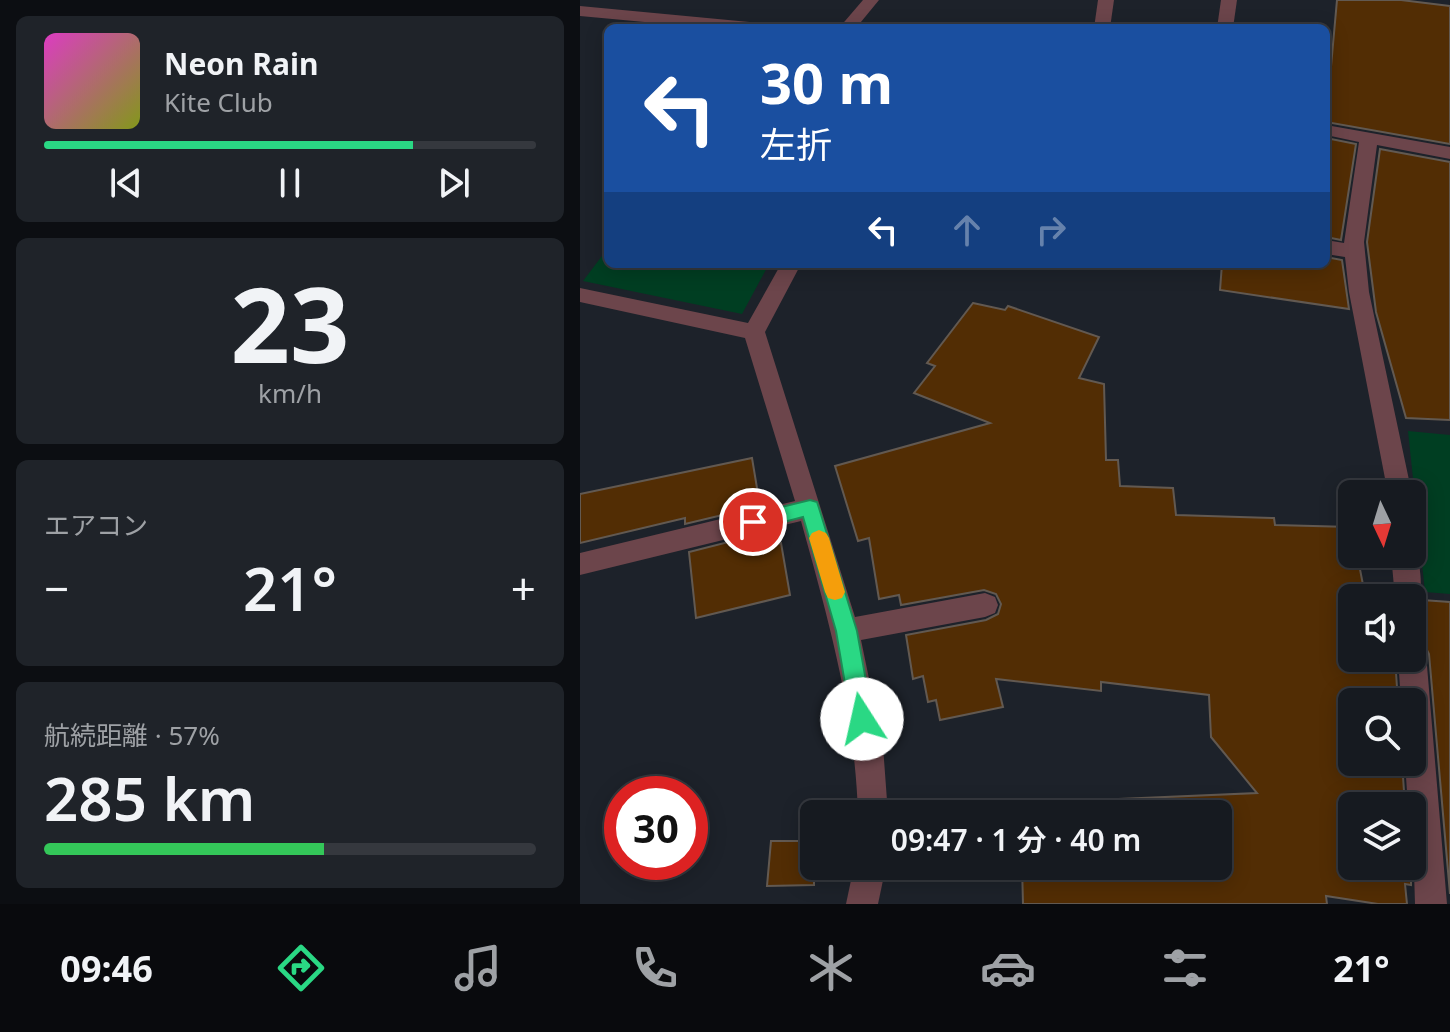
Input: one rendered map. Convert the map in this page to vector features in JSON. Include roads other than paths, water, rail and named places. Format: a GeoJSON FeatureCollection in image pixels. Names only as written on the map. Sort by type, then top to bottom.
{"type":"FeatureCollection","features":[{"type":"Feature","properties":{"kind":"street"},"geometry":{"type":"LineString","coordinates":[[850,24],[871,0]]}},
{"type":"Feature","properties":{"kind":"street"},"geometry":{"type":"LineString","coordinates":[[1103,24],[1106,0]]}},
{"type":"Feature","properties":{"kind":"street"},"geometry":{"type":"LineString","coordinates":[[1226,24],[1229,0]]}},
{"type":"Feature","properties":{"kind":"street"},"geometry":{"type":"LineString","coordinates":[[580,11],[718,24]]}},
{"type":"Feature","properties":{"kind":"street"},"geometry":{"type":"LineString","coordinates":[[1330,131],[1450,153]]}},
{"type":"Feature","properties":{"kind":"street"},"geometry":{"type":"LineString","coordinates":[[1369,138],[1359,192],[1355,252],[1359,292],[1397,480]]}},
{"type":"Feature","properties":{"kind":"street"},"geometry":{"type":"LineString","coordinates":[[1330,248],[1355,252]]}},
{"type":"Feature","properties":{"kind":"street"},"geometry":{"type":"LineString","coordinates":[[789,268],[754,332],[794,448],[846,631],[873,778],[873,800]]}},
{"type":"Feature","properties":{"kind":"street"},"geometry":{"type":"LineString","coordinates":[[580,295],[754,332]]}},
{"type":"Feature","properties":{"kind":"street"},"geometry":{"type":"LineString","coordinates":[[580,564],[810,508]]}},
{"type":"Feature","properties":{"kind":"street"},"geometry":{"type":"LineString","coordinates":[[846,631],[985,605]]}},
{"type":"Feature","properties":{"kind":"street"},"geometry":{"type":"LineString","coordinates":[[1413,672],[1431,904]]}},
{"type":"Feature","properties":{"kind":"street"},"geometry":{"type":"LineString","coordinates":[[862,904],[867,880]]}}]}
